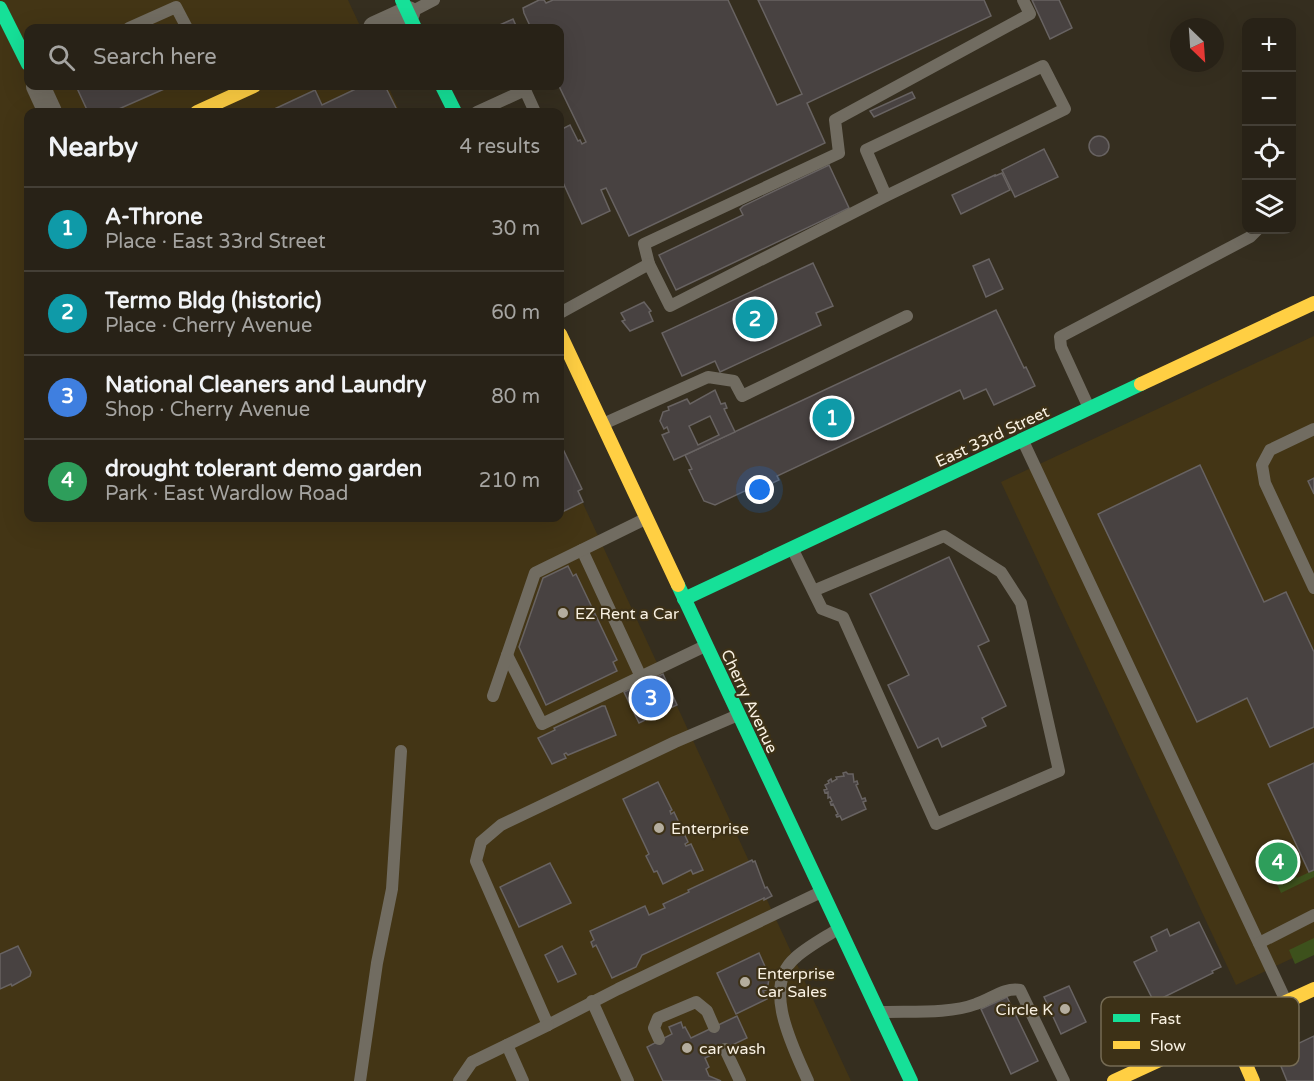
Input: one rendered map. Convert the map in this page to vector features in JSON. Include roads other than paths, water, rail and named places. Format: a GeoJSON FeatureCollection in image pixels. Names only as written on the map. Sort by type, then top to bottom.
{"type":"FeatureCollection","features":[{"type":"Feature","properties":{"kind":"main road"},"geometry":{"type":"LineString","coordinates":[[0,8],[24,56]]}},
{"type":"Feature","properties":{"kind":"main road"},"geometry":{"type":"LineString","coordinates":[[206,108],[245,90]]}},
{"type":"Feature","properties":{"kind":"main road"},"geometry":{"type":"LineString","coordinates":[[444,90],[453,108]]}},
{"type":"Feature","properties":{"kind":"main road","name":"East 33rd Street"},"geometry":{"type":"LineString","coordinates":[[684,599],[1314,303]]}},
{"type":"Feature","properties":{"kind":"main road","name":"Cherry Avenue"},"geometry":{"type":"LineString","coordinates":[[564,343],[910,1081]]}},
{"type":"Feature","properties":{"kind":"main road"},"geometry":{"type":"LineString","coordinates":[[1297,997],[1314,989]]}},
{"type":"Feature","properties":{"kind":"main road"},"geometry":{"type":"LineString","coordinates":[[1114,1081],[1147,1066]]}},
{"type":"Feature","properties":{"kind":"main road"},"geometry":{"type":"LineString","coordinates":[[1246,1066],[1253,1081]]}},
{"type":"Feature","properties":{"kind":"street"},"geometry":{"type":"LineString","coordinates":[[384,24],[408,14]]}},
{"type":"Feature","properties":{"kind":"street"},"geometry":{"type":"LineString","coordinates":[[40,90],[48,108]]}},
{"type":"Feature","properties":{"kind":"lane"},"geometry":{"type":"LineString","coordinates":[[408,14],[434,0]]}},
{"type":"Feature","properties":{"kind":"lane"},"geometry":{"type":"LineString","coordinates":[[886,196],[866,150],[1043,66],[1065,109],[886,196],[670,306],[649,264],[644,244],[839,153],[835,120],[1030,14],[1023,0]]}},
{"type":"Feature","properties":{"kind":"lane"},"geometry":{"type":"LineString","coordinates":[[138,24],[176,7],[185,24]]}},
{"type":"Feature","properties":{"kind":"lane"},"geometry":{"type":"LineString","coordinates":[[486,108],[525,90],[534,108]]}},
{"type":"Feature","properties":{"kind":"lane"},"geometry":{"type":"LineString","coordinates":[[1089,409],[1062,347],[1060,337],[1253,234]]}},
{"type":"Feature","properties":{"kind":"lane"},"geometry":{"type":"LineString","coordinates":[[564,311],[649,264]]}},
{"type":"Feature","properties":{"kind":"lane"},"geometry":{"type":"LineString","coordinates":[[602,424],[708,377],[734,381],[742,396],[907,316]]}},
{"type":"Feature","properties":{"kind":"lane"},"geometry":{"type":"LineString","coordinates":[[1314,429],[1270,450],[1262,465],[1265,483],[1314,588]]}},
{"type":"Feature","properties":{"kind":"lane"},"geometry":{"type":"LineString","coordinates":[[1022,440],[1285,997]]}},
{"type":"Feature","properties":{"kind":"lane"},"geometry":{"type":"LineString","coordinates":[[493,696],[535,573],[646,518]]}},
{"type":"Feature","properties":{"kind":"lane"},"geometry":{"type":"LineString","coordinates":[[792,548],[813,591],[822,609],[843,617],[936,824],[1059,771],[1021,603],[1001,572],[944,536],[813,591]]}},
{"type":"Feature","properties":{"kind":"lane"},"geometry":{"type":"LineString","coordinates":[[582,550],[641,676]]}},
{"type":"Feature","properties":{"kind":"lane"},"geometry":{"type":"LineString","coordinates":[[507,655],[542,724],[706,645]]}},
{"type":"Feature","properties":{"kind":"lane"},"geometry":{"type":"LineString","coordinates":[[548,1025],[476,861],[481,842],[501,825],[675,742],[739,715]]}},
{"type":"Feature","properties":{"kind":"lane"},"geometry":{"type":"LineString","coordinates":[[360,1081],[376,963],[392,890],[401,751]]}},
{"type":"Feature","properties":{"kind":"lane"},"geometry":{"type":"LineString","coordinates":[[459,1081],[472,1062],[592,1001],[821,892]]}},
{"type":"Feature","properties":{"kind":"lane"},"geometry":{"type":"LineString","coordinates":[[1259,943],[1314,915]]}},
{"type":"Feature","properties":{"kind":"lane"},"geometry":{"type":"LineString","coordinates":[[808,1081],[792,1044],[779,1001],[783,976],[793,959],[839,928]]}},
{"type":"Feature","properties":{"kind":"lane"},"geometry":{"type":"LineString","coordinates":[[878,1013],[959,1008],[975,1005],[1012,989],[1020,990],[1064,1081]]}},
{"type":"Feature","properties":{"kind":"lane"},"geometry":{"type":"LineString","coordinates":[[592,1001],[628,1081]]}},
{"type":"Feature","properties":{"kind":"lane"},"geometry":{"type":"LineString","coordinates":[[659,1040],[654,1028],[658,1018],[696,1002],[707,1011],[714,1027]]}},
{"type":"Feature","properties":{"kind":"lane"},"geometry":{"type":"LineString","coordinates":[[507,1045],[523,1081]]}},
{"type":"Feature","properties":{"kind":"lane"},"geometry":{"type":"LineString","coordinates":[[725,1049],[740,1081]]}},
{"type":"Feature","properties":{"kind":"place","name":"Termo Bldg (historic)"},"geometry":{"type":"Point","coordinates":[755,319]}},
{"type":"Feature","properties":{"kind":"place","name":"A-Throne"},"geometry":{"type":"Point","coordinates":[832,418]}},
{"type":"Feature","properties":{"kind":"place","name":"EZ Rent a Car"},"geometry":{"type":"Point","coordinates":[563,613]}},
{"type":"Feature","properties":{"kind":"place","name":"National Cleaners and Laundry"},"geometry":{"type":"Point","coordinates":[651,698]}},
{"type":"Feature","properties":{"kind":"place","name":"Enterprise"},"geometry":{"type":"Point","coordinates":[659,828]}},
{"type":"Feature","properties":{"kind":"place","name":"drought tolerant demo garden"},"geometry":{"type":"Point","coordinates":[1278,862]}},
{"type":"Feature","properties":{"kind":"place","name":"Enterprise Car Sales"},"geometry":{"type":"Point","coordinates":[745,982]}},
{"type":"Feature","properties":{"kind":"place","name":"Circle K"},"geometry":{"type":"Point","coordinates":[1065,1009]}},
{"type":"Feature","properties":{"kind":"place","name":"car wash"},"geometry":{"type":"Point","coordinates":[687,1048]}}]}
